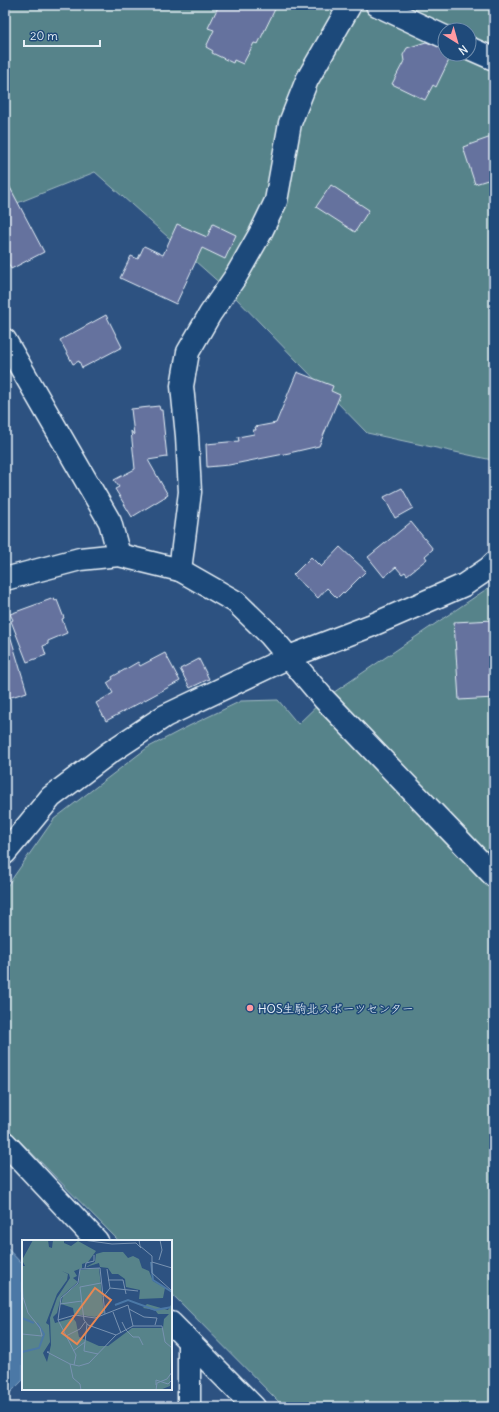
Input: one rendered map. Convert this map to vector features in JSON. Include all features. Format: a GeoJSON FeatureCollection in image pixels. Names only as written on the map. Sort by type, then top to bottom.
{"type":"FeatureCollection","features":[{"type":"Feature","properties":{"kind":"street"},"geometry":{"type":"LineString","coordinates":[[180,570],[190,492],[187,436],[182,386],[188,352],[210,314],[236,276],[260,234],[276,201],[290,123],[307,80],[350,5]]}},
{"type":"Feature","properties":{"kind":"street"},"geometry":{"type":"LineString","coordinates":[[377,5],[437,33]]}},
{"type":"Feature","properties":{"kind":"street"},"geometry":{"type":"LineString","coordinates":[[477,52],[494,60]]}},
{"type":"Feature","properties":{"kind":"street"},"geometry":{"type":"LineString","coordinates":[[5,340],[110,522],[119,555]]}},
{"type":"Feature","properties":{"kind":"street"},"geometry":{"type":"LineString","coordinates":[[5,579],[80,559],[119,555],[180,570],[236,602],[269,634],[324,699],[494,876]]}},
{"type":"Feature","properties":{"kind":"street"},"geometry":{"type":"LineString","coordinates":[[5,853],[51,797],[109,754],[165,716],[289,657],[370,626],[464,585],[494,563]]}},
{"type":"Feature","properties":{"kind":"street"},"geometry":{"type":"LineString","coordinates":[[5,1143],[96,1240]]}},
{"type":"Feature","properties":{"kind":"street"},"geometry":{"type":"LineString","coordinates":[[172,1323],[189,1343],[254,1407]]}},
{"type":"Feature","properties":{"kind":"street"},"geometry":{"type":"LineString","coordinates":[[189,1343],[189,1407]]}},
{"type":"Feature","properties":{"kind":"green space"},"geometry":{"type":"Polygon","coordinates":[[[5,5],[494,5],[494,456],[492,460],[367,433],[232,294],[95,172],[5,208],[5,5]]]}},
{"type":"Feature","properties":{"kind":"green space","name":"HOS生駒北スポーツセンター"},"geometry":{"type":"Polygon","coordinates":[[[494,584],[494,1407],[284,1407],[172,1294],[172,1240],[118,1240],[5,1126],[5,889],[54,819],[147,748],[241,701],[278,700],[298,724],[324,699],[494,584]]]}},
{"type":"Feature","properties":{"kind":"water"},"geometry":{"type":"Polygon","coordinates":[[[5,1246],[22,1264],[22,1381],[5,1398],[5,1246]]]}},
{"type":"Feature","properties":{"kind":"building"},"geometry":{"type":"Polygon","coordinates":[[[219,5],[277,5],[258,44],[254,43],[243,64],[234,60],[233,63],[212,53],[213,51],[206,47],[214,30],[208,28],[219,5]]]}},
{"type":"Feature","properties":{"kind":"building"},"geometry":{"type":"Polygon","coordinates":[[[426,42],[437,46],[437,62],[448,62],[436,87],[433,85],[425,100],[392,84],[404,61],[403,55],[407,48],[426,42]]]}},
{"type":"Feature","properties":{"kind":"building"},"geometry":{"type":"Polygon","coordinates":[[[494,136],[494,178],[475,184],[463,147],[494,136]]]}},
{"type":"Feature","properties":{"kind":"building"},"geometry":{"type":"Polygon","coordinates":[[[5,178],[44,252],[11,269],[5,257],[5,178]]]}},
{"type":"Feature","properties":{"kind":"building"},"geometry":{"type":"Polygon","coordinates":[[[331,185],[369,210],[355,232],[316,207],[331,185]]]}},
{"type":"Feature","properties":{"kind":"building"},"geometry":{"type":"Polygon","coordinates":[[[177,224],[207,237],[213,224],[236,235],[225,259],[202,248],[176,304],[120,278],[131,256],[138,259],[144,246],[163,255],[177,224]]]}},
{"type":"Feature","properties":{"kind":"building"},"geometry":{"type":"Polygon","coordinates":[[[106,315],[122,347],[82,368],[79,361],[73,364],[60,340],[106,315]]]}},
{"type":"Feature","properties":{"kind":"building"},"geometry":{"type":"Polygon","coordinates":[[[297,372],[333,386],[331,391],[340,395],[319,446],[229,465],[207,467],[206,444],[239,441],[238,437],[254,434],[253,430],[256,430],[255,427],[276,423],[297,372]]]}},
{"type":"Feature","properties":{"kind":"building"},"geometry":{"type":"Polygon","coordinates":[[[159,406],[160,410],[162,410],[167,457],[148,460],[168,495],[132,517],[115,489],[119,487],[114,480],[135,469],[131,431],[134,435],[131,409],[159,406]]]}},
{"type":"Feature","properties":{"kind":"building"},"geometry":{"type":"Polygon","coordinates":[[[402,488],[413,508],[395,518],[384,497],[402,488]]]}},
{"type":"Feature","properties":{"kind":"building"},"geometry":{"type":"Polygon","coordinates":[[[411,522],[433,549],[425,556],[427,559],[407,575],[405,572],[402,574],[396,567],[384,577],[368,557],[411,522]]]}},
{"type":"Feature","properties":{"kind":"building"},"geometry":{"type":"Polygon","coordinates":[[[340,547],[366,571],[337,598],[327,588],[318,598],[293,575],[311,557],[321,567],[340,547]]]}},
{"type":"Feature","properties":{"kind":"building"},"geometry":{"type":"Polygon","coordinates":[[[54,598],[55,601],[57,600],[64,618],[62,619],[67,633],[48,641],[48,644],[43,646],[46,655],[27,662],[11,621],[13,620],[10,614],[54,598]]]}},
{"type":"Feature","properties":{"kind":"building"},"geometry":{"type":"Polygon","coordinates":[[[494,620],[494,698],[459,700],[454,622],[494,620]]]}},
{"type":"Feature","properties":{"kind":"building"},"geometry":{"type":"Polygon","coordinates":[[[5,635],[10,635],[27,692],[5,699],[5,635]]]}},
{"type":"Feature","properties":{"kind":"building"},"geometry":{"type":"Polygon","coordinates":[[[165,653],[180,681],[106,721],[96,703],[113,693],[107,683],[113,679],[112,677],[138,662],[140,666],[165,653]]]}},
{"type":"Feature","properties":{"kind":"building"},"geometry":{"type":"Polygon","coordinates":[[[199,659],[209,679],[190,688],[180,669],[199,659]]]}},
{"type":"Feature","properties":{"kind":"place","name":"HOS生駒北スポーツセンター"},"geometry":{"type":"Point","coordinates":[250,1008]}}]}
